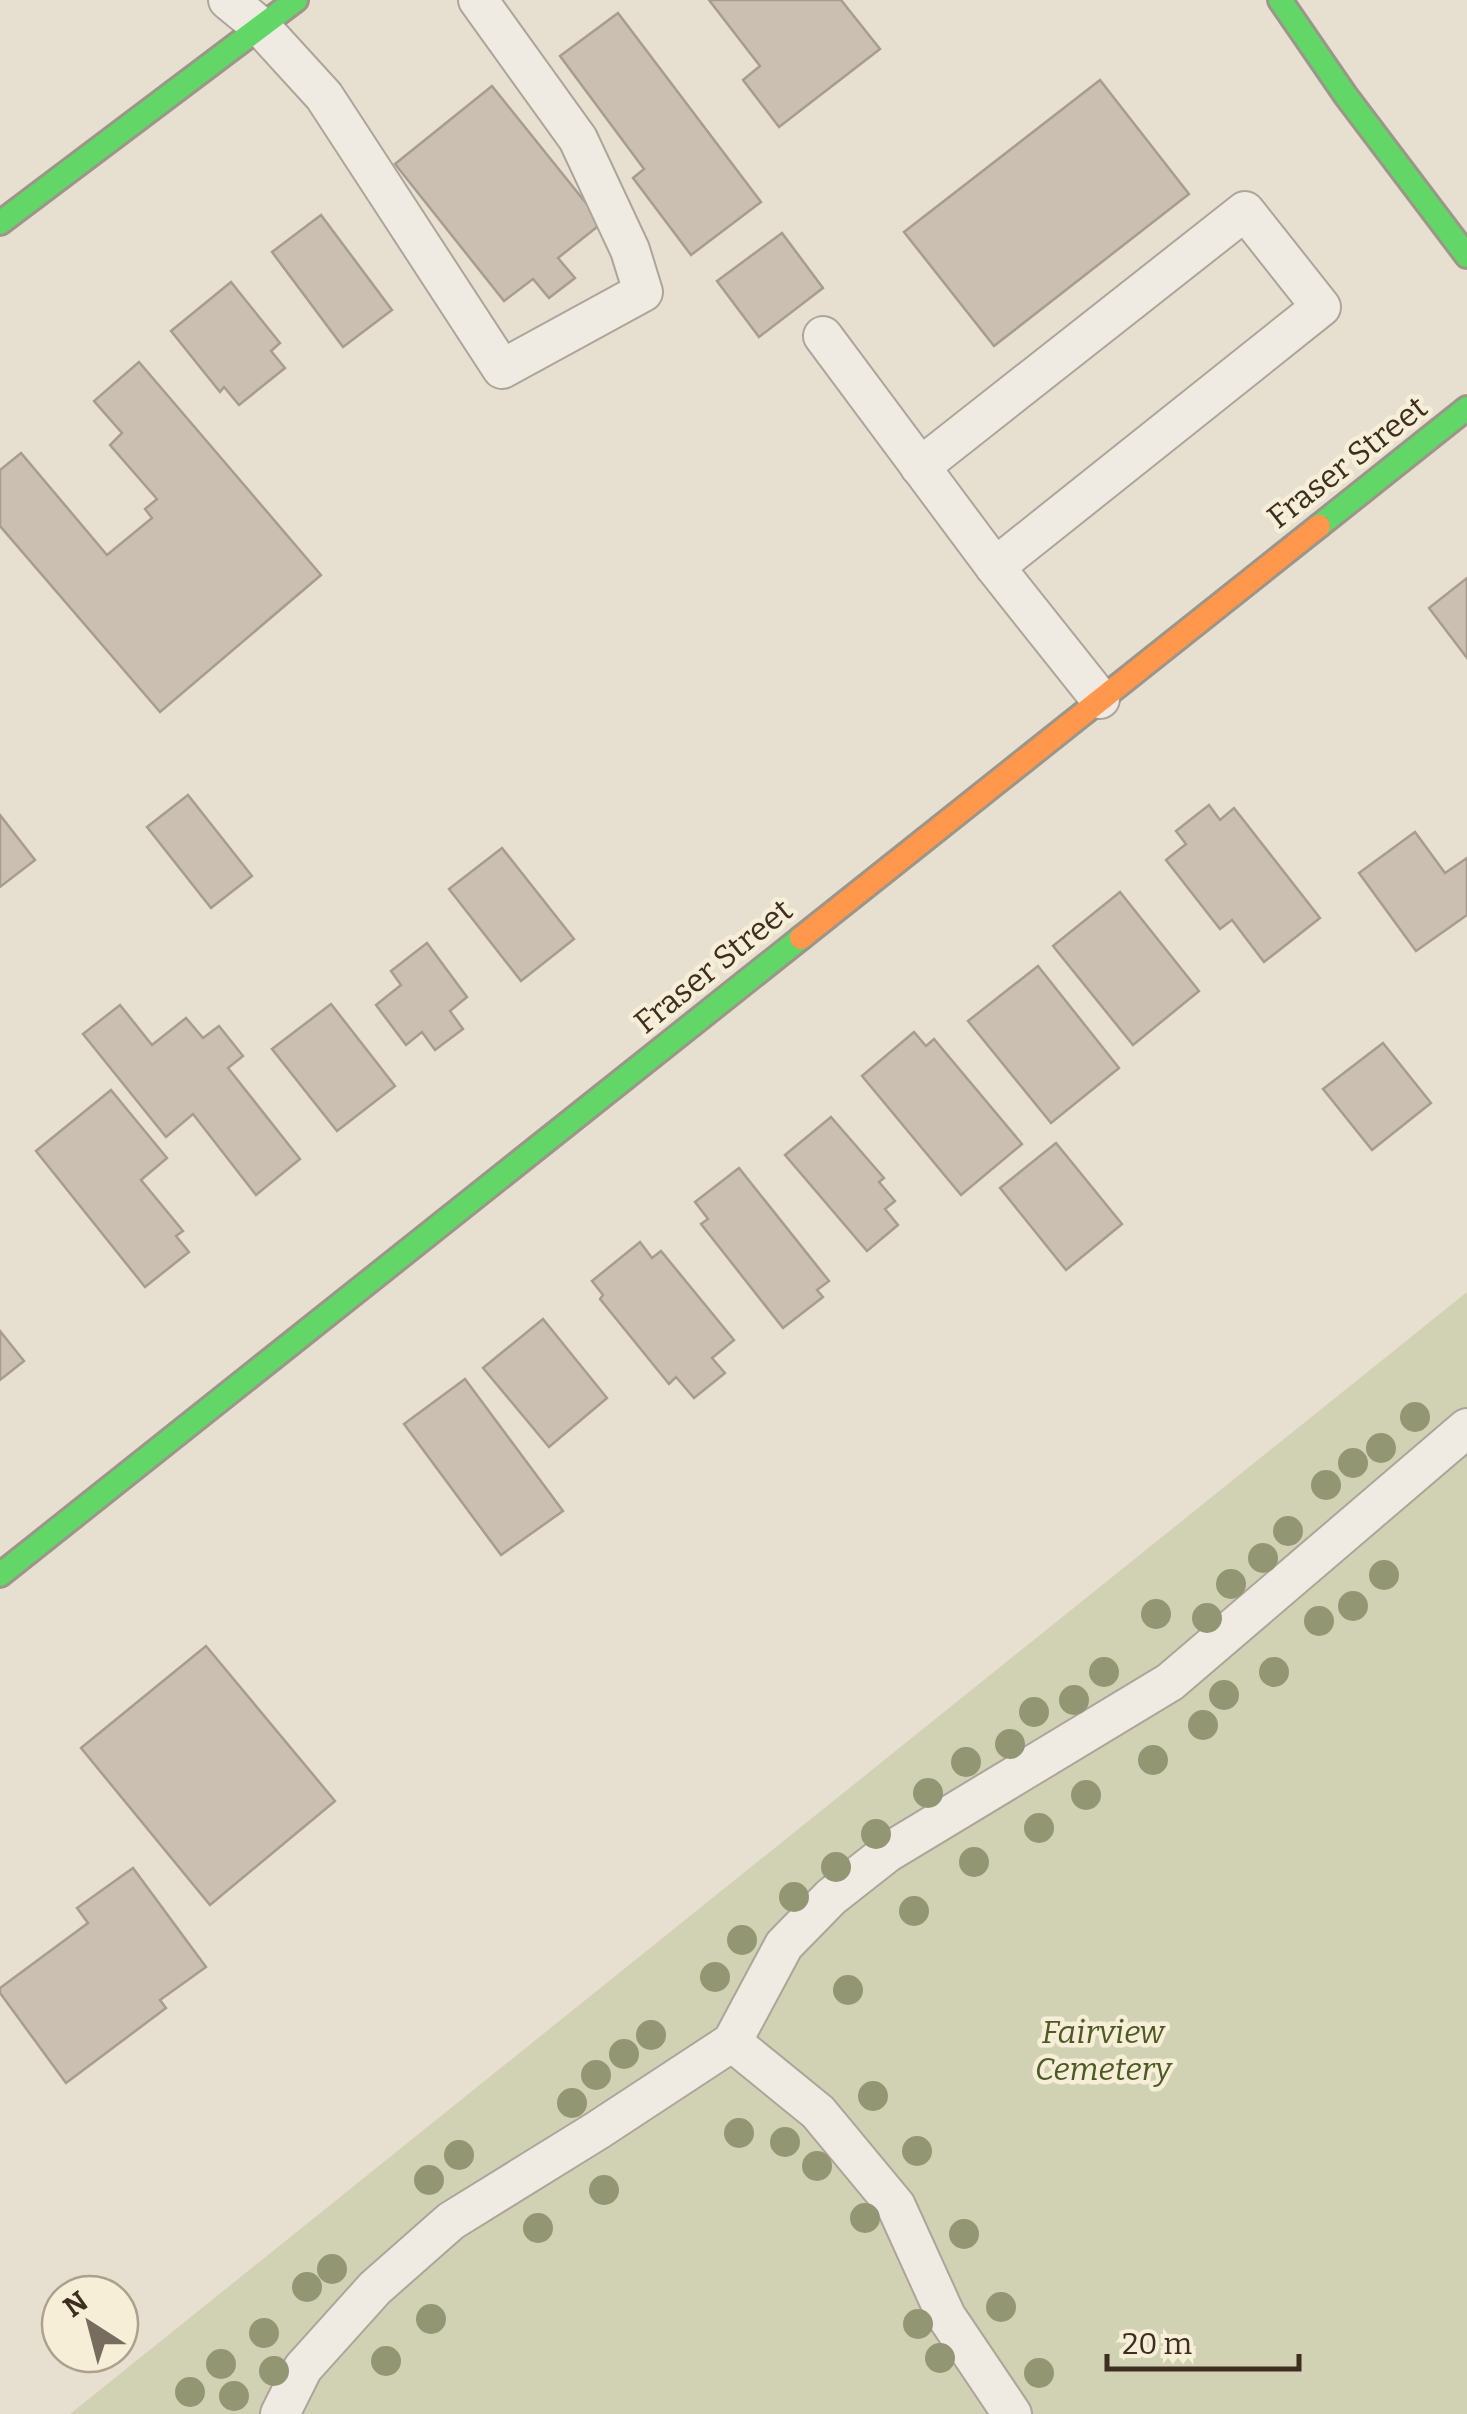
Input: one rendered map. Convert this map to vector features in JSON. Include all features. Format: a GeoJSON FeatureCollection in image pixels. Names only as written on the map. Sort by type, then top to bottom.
{"type":"FeatureCollection","features":[{"type":"Feature","properties":{"kind":"street"},"geometry":{"type":"LineString","coordinates":[[0,223],[296,0]]}},
{"type":"Feature","properties":{"kind":"street"},"geometry":{"type":"LineString","coordinates":[[1280,0],[1346,96],[1467,256]]}},
{"type":"Feature","properties":{"kind":"street","name":"Fraser Street"},"geometry":{"type":"LineString","coordinates":[[0,1575],[1467,408]]}},
{"type":"Feature","properties":{"kind":"lane"},"geometry":{"type":"LineString","coordinates":[[228,0],[261,27],[324,96],[502,369],[643,292],[630,250],[578,139],[478,0]]}},
{"type":"Feature","properties":{"kind":"lane"},"geometry":{"type":"LineString","coordinates":[[920,467],[1246,211],[1321,307],[996,567]]}},
{"type":"Feature","properties":{"kind":"lane"},"geometry":{"type":"LineString","coordinates":[[823,336],[1100,699]]}},
{"type":"Feature","properties":{"kind":"lane"},"geometry":{"type":"LineString","coordinates":[[280,2414],[303,2368],[376,2288],[452,2221],[732,2042],[784,1945],[830,1896],[887,1853],[1170,1682],[1467,1428]]}},
{"type":"Feature","properties":{"kind":"lane"},"geometry":{"type":"LineString","coordinates":[[732,2042],[818,2112],[896,2206],[946,2316],[1012,2414]]}},
{"type":"Feature","properties":{"kind":"green space","name":"Fairview Cemetery"},"geometry":{"type":"Polygon","coordinates":[[[1467,1292],[1467,2414],[70,2414],[120,2374],[140,2374],[140,2358],[1467,1292]]]}},
{"type":"Feature","properties":{"kind":"building"},"geometry":{"type":"Polygon","coordinates":[[[709,0],[841,0],[880,49],[779,127],[743,80],[760,66],[709,0]]]}},
{"type":"Feature","properties":{"kind":"building"},"geometry":{"type":"Polygon","coordinates":[[[618,13],[761,202],[691,255],[633,178],[644,169],[560,56],[618,13]]]}},
{"type":"Feature","properties":{"kind":"building"},"geometry":{"type":"Polygon","coordinates":[[[1100,80],[1189,194],[994,346],[904,232],[1100,80]]]}},
{"type":"Feature","properties":{"kind":"building"},"geometry":{"type":"Polygon","coordinates":[[[492,86],[602,223],[558,258],[575,278],[549,298],[533,279],[504,301],[395,164],[492,86]]]}},
{"type":"Feature","properties":{"kind":"building"},"geometry":{"type":"Polygon","coordinates":[[[321,215],[392,310],[343,347],[272,252],[321,215]]]}},
{"type":"Feature","properties":{"kind":"building"},"geometry":{"type":"Polygon","coordinates":[[[782,233],[823,288],[759,337],[717,281],[782,233]]]}},
{"type":"Feature","properties":{"kind":"building"},"geometry":{"type":"Polygon","coordinates":[[[231,282],[280,343],[271,351],[285,368],[239,405],[224,387],[220,392],[171,331],[231,282]]]}},
{"type":"Feature","properties":{"kind":"building"},"geometry":{"type":"Polygon","coordinates":[[[139,362],[321,575],[160,712],[0,526],[0,470],[21,453],[107,555],[152,518],[145,509],[157,499],[110,445],[122,433],[94,401],[139,362]]]}},
{"type":"Feature","properties":{"kind":"building"},"geometry":{"type":"Polygon","coordinates":[[[1467,578],[1467,658],[1429,608],[1467,578]]]}},
{"type":"Feature","properties":{"kind":"building"},"geometry":{"type":"Polygon","coordinates":[[[188,795],[252,876],[211,908],[147,827],[188,795]]]}},
{"type":"Feature","properties":{"kind":"building"},"geometry":{"type":"Polygon","coordinates":[[[1209,805],[1220,820],[1234,808],[1320,918],[1264,962],[1232,920],[1220,929],[1166,860],[1186,844],[1176,831],[1209,805]]]}},
{"type":"Feature","properties":{"kind":"building"},"geometry":{"type":"Polygon","coordinates":[[[0,815],[35,860],[0,887],[0,815]]]}},
{"type":"Feature","properties":{"kind":"building"},"geometry":{"type":"Polygon","coordinates":[[[1415,832],[1445,873],[1467,858],[1467,915],[1416,951],[1359,873],[1415,832]]]}},
{"type":"Feature","properties":{"kind":"building"},"geometry":{"type":"Polygon","coordinates":[[[502,848],[574,939],[521,981],[449,889],[502,848]]]}},
{"type":"Feature","properties":{"kind":"building"},"geometry":{"type":"Polygon","coordinates":[[[1120,892],[1199,991],[1133,1045],[1053,946],[1120,892]]]}},
{"type":"Feature","properties":{"kind":"building"},"geometry":{"type":"Polygon","coordinates":[[[427,943],[467,997],[450,1011],[463,1029],[435,1050],[422,1032],[406,1045],[376,1005],[401,985],[391,971],[427,943]]]}},
{"type":"Feature","properties":{"kind":"building"},"geometry":{"type":"Polygon","coordinates":[[[1038,966],[1119,1068],[1051,1123],[968,1021],[1038,966]]]}},
{"type":"Feature","properties":{"kind":"building"},"geometry":{"type":"Polygon","coordinates":[[[331,1004],[395,1086],[337,1131],[272,1049],[331,1004]]]}},
{"type":"Feature","properties":{"kind":"building"},"geometry":{"type":"Polygon","coordinates":[[[120,1005],[152,1045],[186,1018],[203,1038],[219,1026],[243,1056],[228,1068],[300,1159],[256,1195],[193,1114],[166,1137],[83,1034],[120,1005]]]}},
{"type":"Feature","properties":{"kind":"building"},"geometry":{"type":"Polygon","coordinates":[[[914,1032],[926,1046],[934,1039],[1022,1144],[961,1195],[862,1076],[914,1032]]]}},
{"type":"Feature","properties":{"kind":"building"},"geometry":{"type":"Polygon","coordinates":[[[1383,1043],[1431,1103],[1372,1150],[1323,1089],[1383,1043]]]}},
{"type":"Feature","properties":{"kind":"building"},"geometry":{"type":"Polygon","coordinates":[[[111,1090],[167,1158],[141,1180],[183,1231],[176,1236],[189,1252],[145,1287],[36,1151],[111,1090]]]}},
{"type":"Feature","properties":{"kind":"building"},"geometry":{"type":"Polygon","coordinates":[[[831,1117],[884,1178],[879,1182],[895,1201],[885,1209],[898,1225],[867,1251],[785,1155],[831,1117]]]}},
{"type":"Feature","properties":{"kind":"building"},"geometry":{"type":"Polygon","coordinates":[[[1056,1143],[1122,1224],[1066,1270],[1000,1188],[1056,1143]]]}},
{"type":"Feature","properties":{"kind":"building"},"geometry":{"type":"Polygon","coordinates":[[[739,1168],[829,1281],[817,1290],[823,1297],[783,1328],[701,1224],[708,1219],[695,1202],[739,1168]]]}},
{"type":"Feature","properties":{"kind":"building"},"geometry":{"type":"Polygon","coordinates":[[[640,1242],[652,1258],[661,1251],[734,1340],[712,1358],[725,1373],[694,1398],[676,1377],[669,1384],[600,1299],[603,1295],[592,1281],[640,1242]]]}},
{"type":"Feature","properties":{"kind":"building"},"geometry":{"type":"Polygon","coordinates":[[[543,1319],[607,1398],[549,1447],[483,1368],[543,1319]]]}},
{"type":"Feature","properties":{"kind":"building"},"geometry":{"type":"Polygon","coordinates":[[[0,1331],[24,1361],[0,1380],[0,1331]]]}},
{"type":"Feature","properties":{"kind":"building"},"geometry":{"type":"Polygon","coordinates":[[[465,1379],[563,1511],[501,1555],[404,1424],[465,1379]]]}},
{"type":"Feature","properties":{"kind":"building"},"geometry":{"type":"Polygon","coordinates":[[[206,1646],[335,1801],[210,1905],[81,1748],[206,1646]]]}},
{"type":"Feature","properties":{"kind":"building"},"geometry":{"type":"Polygon","coordinates":[[[133,1868],[206,1967],[160,2000],[166,2008],[66,2083],[0,1988],[88,1923],[77,1908],[133,1868]]]}},
{"type":"Feature","properties":{"kind":"traffic: fast"},"geometry":{"type":"LineString","coordinates":[[0,223],[296,0]]}},
{"type":"Feature","properties":{"kind":"traffic: fast"},"geometry":{"type":"LineString","coordinates":[[1280,0],[1346,96],[1467,256]]}},
{"type":"Feature","properties":{"kind":"traffic: fast"},"geometry":{"type":"LineString","coordinates":[[1319,526],[1467,408]]}},
{"type":"Feature","properties":{"kind":"traffic: fast"},"geometry":{"type":"LineString","coordinates":[[0,1575],[801,938]]}},
{"type":"Feature","properties":{"kind":"traffic: slow"},"geometry":{"type":"LineString","coordinates":[[801,938],[1319,526]]}}]}
